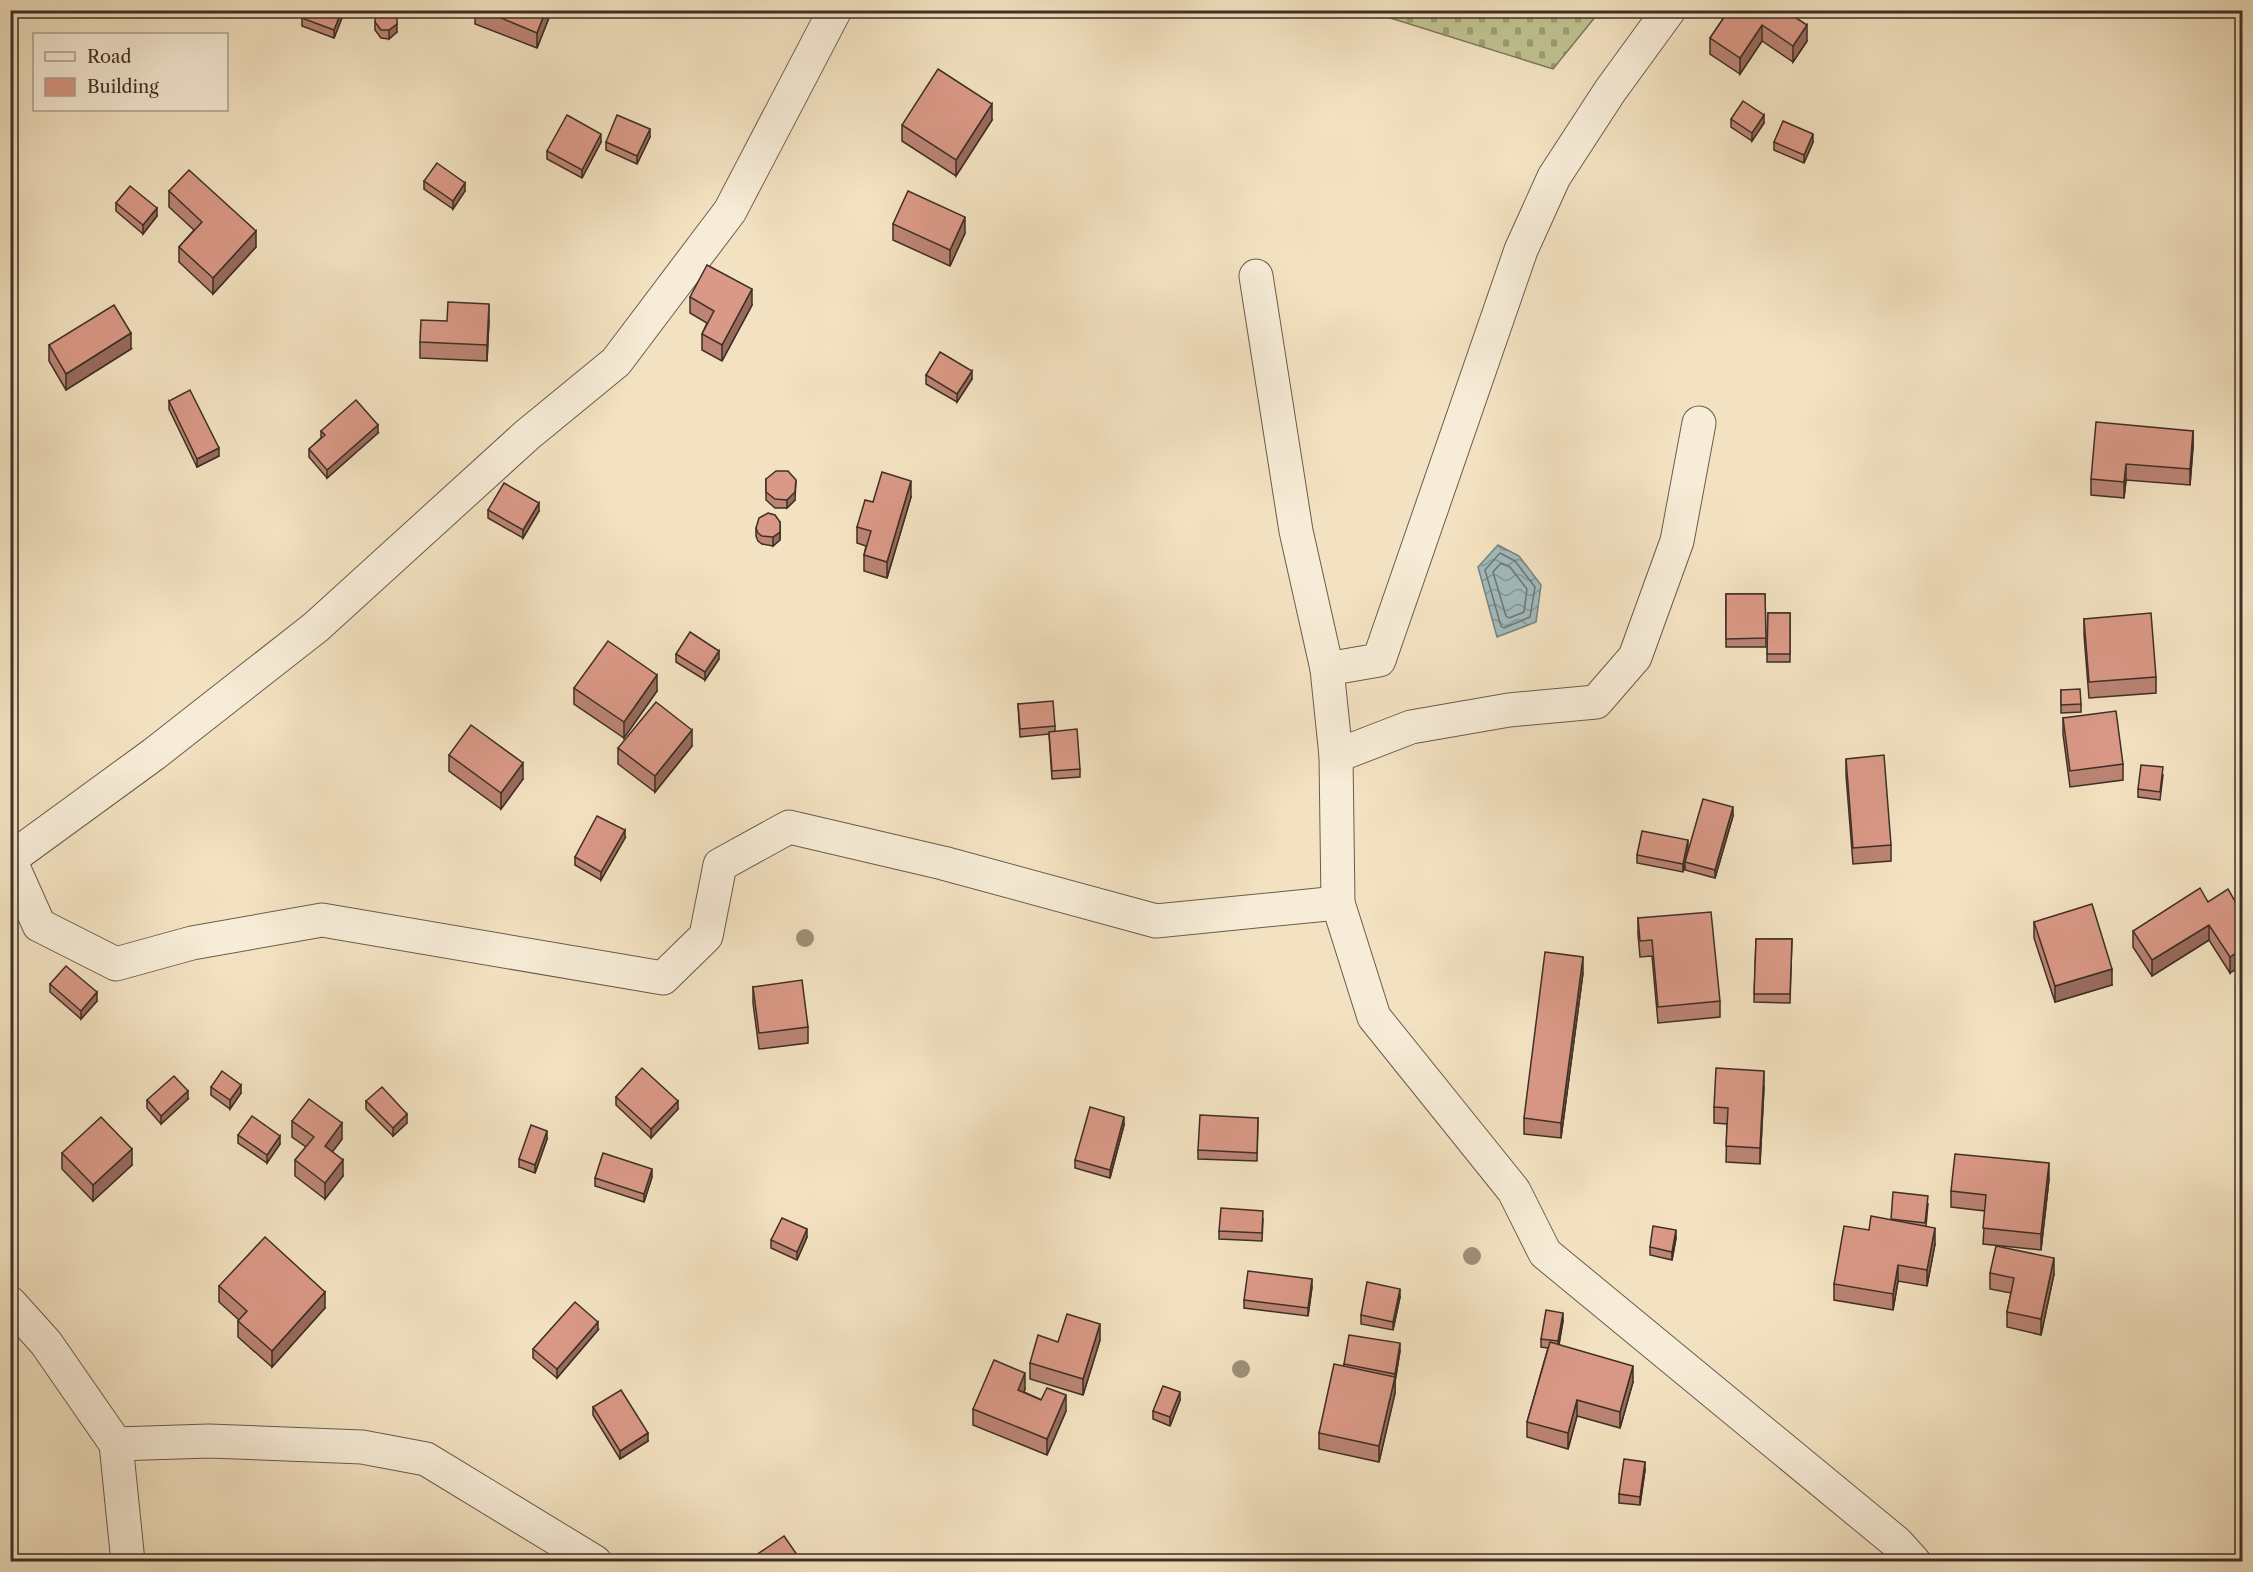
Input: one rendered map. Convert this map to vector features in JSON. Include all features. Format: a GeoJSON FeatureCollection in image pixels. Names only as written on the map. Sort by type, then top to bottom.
{"type":"FeatureCollection","features":[{"type":"Feature","properties":{"kind":"street"},"geometry":{"type":"LineString","coordinates":[[835,10],[730,211],[616,362],[527,435],[316,627],[154,754],[10,860],[39,925],[116,964],[192,943],[322,920],[663,978],[706,936],[720,865],[789,827],[943,863],[1156,921],[1338,903]]}},
{"type":"Feature","properties":{"kind":"street"},"geometry":{"type":"LineString","coordinates":[[1327,669],[1379,660],[1521,250],[1549,187],[1610,91],[1669,10]]}},
{"type":"Feature","properties":{"kind":"street"},"geometry":{"type":"LineString","coordinates":[[1256,276],[1296,531],[1327,669],[1336,756],[1338,903],[1374,1017],[1514,1191],[1545,1253],[1897,1543],[1914,1562]]}},
{"type":"Feature","properties":{"kind":"street"},"geometry":{"type":"LineString","coordinates":[[1336,756],[1411,727],[1509,710],[1596,702],[1635,657],[1677,540],[1700,423]]}},
{"type":"Feature","properties":{"kind":"street"},"geometry":{"type":"LineString","coordinates":[[10,1303],[46,1343],[116,1444],[128,1562]]}},
{"type":"Feature","properties":{"kind":"street"},"geometry":{"type":"LineString","coordinates":[[116,1444],[209,1441],[362,1447],[426,1459],[595,1562]]}},
{"type":"Feature","properties":{"kind":"green space"},"geometry":{"type":"Polygon","coordinates":[[[1368,11],[1600,11],[1553,69],[1368,11]]]}},
{"type":"Feature","properties":{"kind":"water"},"geometry":{"type":"Polygon","coordinates":[[[1498,545],[1519,556],[1541,585],[1536,622],[1497,637],[1478,567],[1498,545]]]}},
{"type":"Feature","properties":{"kind":"building"},"geometry":{"type":"Polygon","coordinates":[[[305,10],[342,10],[334,30],[302,18],[305,10]]]}},
{"type":"Feature","properties":{"kind":"building"},"geometry":{"type":"Polygon","coordinates":[[[380,10],[393,10],[397,14],[397,24],[389,30],[381,30],[375,22],[376,13],[380,10]]]}},
{"type":"Feature","properties":{"kind":"building"},"geometry":{"type":"Polygon","coordinates":[[[482,10],[546,10],[537,33],[482,10]]]}},
{"type":"Feature","properties":{"kind":"building"},"geometry":{"type":"Polygon","coordinates":[[[1729,10],[1784,10],[1807,25],[1793,46],[1762,25],[1740,58],[1710,38],[1729,10]]]}},
{"type":"Feature","properties":{"kind":"building"},"geometry":{"type":"Polygon","coordinates":[[[938,69],[992,104],[956,160],[902,125],[938,69]]]}},
{"type":"Feature","properties":{"kind":"building"},"geometry":{"type":"Polygon","coordinates":[[[1743,101],[1764,115],[1752,133],[1731,119],[1743,101]]]}},
{"type":"Feature","properties":{"kind":"building"},"geometry":{"type":"Polygon","coordinates":[[[567,115],[601,134],[582,170],[547,151],[567,115]]]}},
{"type":"Feature","properties":{"kind":"building"},"geometry":{"type":"Polygon","coordinates":[[[617,115],[650,129],[637,156],[606,142],[617,115]]]}},
{"type":"Feature","properties":{"kind":"building"},"geometry":{"type":"Polygon","coordinates":[[[1783,121],[1813,134],[1804,155],[1774,142],[1783,121]]]}},
{"type":"Feature","properties":{"kind":"building"},"geometry":{"type":"Polygon","coordinates":[[[437,163],[465,183],[453,201],[424,181],[437,163]]]}},
{"type":"Feature","properties":{"kind":"building"},"geometry":{"type":"Polygon","coordinates":[[[189,170],[256,231],[213,278],[179,247],[202,222],[169,191],[189,170]]]}},
{"type":"Feature","properties":{"kind":"building"},"geometry":{"type":"Polygon","coordinates":[[[130,186],[157,208],[143,225],[116,203],[130,186]]]}},
{"type":"Feature","properties":{"kind":"building"},"geometry":{"type":"Polygon","coordinates":[[[908,191],[965,217],[950,250],[893,224],[908,191]]]}},
{"type":"Feature","properties":{"kind":"building"},"geometry":{"type":"Polygon","coordinates":[[[707,265],[752,289],[722,345],[702,334],[714,311],[690,297],[707,265]]]}},
{"type":"Feature","properties":{"kind":"building"},"geometry":{"type":"Polygon","coordinates":[[[448,302],[489,304],[487,345],[420,342],[421,320],[447,321],[448,302]]]}},
{"type":"Feature","properties":{"kind":"building"},"geometry":{"type":"Polygon","coordinates":[[[114,305],[131,333],[66,374],[49,345],[114,305]]]}},
{"type":"Feature","properties":{"kind":"building"},"geometry":{"type":"Polygon","coordinates":[[[940,352],[972,371],[957,394],[926,375],[940,352]]]}},
{"type":"Feature","properties":{"kind":"building"},"geometry":{"type":"Polygon","coordinates":[[[190,390],[219,448],[197,459],[169,401],[190,390]]]}},
{"type":"Feature","properties":{"kind":"building"},"geometry":{"type":"Polygon","coordinates":[[[356,400],[378,425],[327,470],[309,449],[325,435],[321,431],[356,400]]]}},
{"type":"Feature","properties":{"kind":"building"},"geometry":{"type":"Polygon","coordinates":[[[2096,422],[2193,431],[2190,469],[2126,464],[2124,482],[2091,479],[2096,422]]]}},
{"type":"Feature","properties":{"kind":"building"},"geometry":{"type":"Polygon","coordinates":[[[776,471],[788,471],[796,480],[795,492],[787,500],[775,499],[766,492],[766,479],[776,471]]]}},
{"type":"Feature","properties":{"kind":"building"},"geometry":{"type":"Polygon","coordinates":[[[882,472],[911,481],[887,562],[864,555],[871,531],[857,527],[865,500],[873,502],[882,472]]]}},
{"type":"Feature","properties":{"kind":"building"},"geometry":{"type":"Polygon","coordinates":[[[504,483],[539,503],[523,530],[488,510],[504,483]]]}},
{"type":"Feature","properties":{"kind":"building"},"geometry":{"type":"Polygon","coordinates":[[[768,513],[775,515],[780,522],[780,532],[773,537],[762,536],[756,528],[759,518],[768,513]]]}},
{"type":"Feature","properties":{"kind":"building"},"geometry":{"type":"Polygon","coordinates":[[[1726,594],[1765,594],[1766,638],[1726,639],[1726,594]]]}},
{"type":"Feature","properties":{"kind":"building"},"geometry":{"type":"Polygon","coordinates":[[[1768,613],[1790,613],[1790,654],[1767,654],[1768,613]]]}},
{"type":"Feature","properties":{"kind":"building"},"geometry":{"type":"Polygon","coordinates":[[[2151,613],[2156,677],[2089,682],[2084,619],[2151,613]]]}},
{"type":"Feature","properties":{"kind":"building"},"geometry":{"type":"Polygon","coordinates":[[[690,632],[719,651],[705,672],[676,654],[690,632]]]}},
{"type":"Feature","properties":{"kind":"building"},"geometry":{"type":"Polygon","coordinates":[[[608,641],[657,675],[624,722],[574,688],[608,641]]]}},
{"type":"Feature","properties":{"kind":"building"},"geometry":{"type":"Polygon","coordinates":[[[2080,689],[2081,704],[2061,705],[2061,690],[2080,689]]]}},
{"type":"Feature","properties":{"kind":"building"},"geometry":{"type":"Polygon","coordinates":[[[1053,701],[1055,726],[1020,729],[1018,704],[1053,701]]]}},
{"type":"Feature","properties":{"kind":"building"},"geometry":{"type":"Polygon","coordinates":[[[656,702],[692,730],[655,776],[618,748],[656,702]]]}},
{"type":"Feature","properties":{"kind":"building"},"geometry":{"type":"Polygon","coordinates":[[[2116,711],[2123,764],[2070,771],[2063,718],[2116,711]]]}},
{"type":"Feature","properties":{"kind":"building"},"geometry":{"type":"Polygon","coordinates":[[[471,725],[523,763],[501,793],[449,755],[471,725]]]}},
{"type":"Feature","properties":{"kind":"building"},"geometry":{"type":"Polygon","coordinates":[[[1077,729],[1080,769],[1052,771],[1049,732],[1077,729]]]}},
{"type":"Feature","properties":{"kind":"building"},"geometry":{"type":"Polygon","coordinates":[[[1884,755],[1891,845],[1853,848],[1846,759],[1884,755]]]}},
{"type":"Feature","properties":{"kind":"building"},"geometry":{"type":"Polygon","coordinates":[[[2141,765],[2163,767],[2160,792],[2138,789],[2141,765]]]}},
{"type":"Feature","properties":{"kind":"building"},"geometry":{"type":"Polygon","coordinates":[[[1703,799],[1733,807],[1715,870],[1685,862],[1703,799]]]}},
{"type":"Feature","properties":{"kind":"building"},"geometry":{"type":"Polygon","coordinates":[[[597,816],[625,830],[601,872],[575,857],[597,816]]]}},
{"type":"Feature","properties":{"kind":"building"},"geometry":{"type":"Polygon","coordinates":[[[1642,831],[1688,840],[1683,864],[1637,855],[1642,831]]]}},
{"type":"Feature","properties":{"kind":"building"},"geometry":{"type":"Polygon","coordinates":[[[2200,888],[2208,902],[2228,889],[2242,913],[2242,949],[2230,957],[2209,925],[2152,960],[2133,931],[2200,888]]]}},
{"type":"Feature","properties":{"kind":"building"},"geometry":{"type":"Polygon","coordinates":[[[2092,904],[2112,969],[2055,986],[2034,922],[2092,904]]]}},
{"type":"Feature","properties":{"kind":"building"},"geometry":{"type":"Polygon","coordinates":[[[1711,912],[1720,1001],[1658,1007],[1652,940],[1640,941],[1638,918],[1711,912]]]}},
{"type":"Feature","properties":{"kind":"building"},"geometry":{"type":"Polygon","coordinates":[[[1756,939],[1792,939],[1790,994],[1754,994],[1756,939]]]}},
{"type":"Feature","properties":{"kind":"building"},"geometry":{"type":"Polygon","coordinates":[[[1545,952],[1583,957],[1561,1123],[1524,1118],[1545,952]]]}},
{"type":"Feature","properties":{"kind":"building"},"geometry":{"type":"Polygon","coordinates":[[[66,966],[97,992],[81,1011],[50,984],[66,966]]]}},
{"type":"Feature","properties":{"kind":"building"},"geometry":{"type":"Polygon","coordinates":[[[802,980],[808,1027],[759,1033],[753,987],[802,980]]]}},
{"type":"Feature","properties":{"kind":"building"},"geometry":{"type":"Polygon","coordinates":[[[642,1068],[678,1101],[651,1129],[616,1097],[642,1068]]]}},
{"type":"Feature","properties":{"kind":"building"},"geometry":{"type":"Polygon","coordinates":[[[1716,1068],[1764,1071],[1760,1148],[1726,1146],[1728,1108],[1714,1107],[1716,1068]]]}},
{"type":"Feature","properties":{"kind":"building"},"geometry":{"type":"Polygon","coordinates":[[[222,1071],[241,1085],[230,1100],[211,1087],[222,1071]]]}},
{"type":"Feature","properties":{"kind":"building"},"geometry":{"type":"Polygon","coordinates":[[[174,1076],[188,1091],[161,1116],[147,1100],[174,1076]]]}},
{"type":"Feature","properties":{"kind":"building"},"geometry":{"type":"Polygon","coordinates":[[[382,1087],[407,1114],[393,1128],[366,1101],[382,1087]]]}},
{"type":"Feature","properties":{"kind":"building"},"geometry":{"type":"Polygon","coordinates":[[[309,1099],[342,1123],[325,1146],[343,1160],[325,1183],[295,1160],[314,1137],[292,1121],[309,1099]]]}},
{"type":"Feature","properties":{"kind":"building"},"geometry":{"type":"Polygon","coordinates":[[[1090,1107],[1124,1117],[1110,1170],[1075,1160],[1090,1107]]]}},
{"type":"Feature","properties":{"kind":"building"},"geometry":{"type":"Polygon","coordinates":[[[1200,1115],[1258,1118],[1257,1153],[1198,1150],[1200,1115]]]}},
{"type":"Feature","properties":{"kind":"building"},"geometry":{"type":"Polygon","coordinates":[[[252,1116],[280,1136],[267,1155],[238,1135],[252,1116]]]}},
{"type":"Feature","properties":{"kind":"building"},"geometry":{"type":"Polygon","coordinates":[[[101,1117],[132,1149],[93,1185],[62,1153],[101,1117]]]}},
{"type":"Feature","properties":{"kind":"building"},"geometry":{"type":"Polygon","coordinates":[[[531,1125],[547,1131],[535,1165],[519,1159],[531,1125]]]}},
{"type":"Feature","properties":{"kind":"building"},"geometry":{"type":"Polygon","coordinates":[[[603,1153],[652,1169],[644,1194],[595,1178],[603,1153]]]}},
{"type":"Feature","properties":{"kind":"building"},"geometry":{"type":"Polygon","coordinates":[[[1955,1154],[2049,1163],[2041,1234],[1983,1228],[1986,1195],[1951,1191],[1955,1154]]]}},
{"type":"Feature","properties":{"kind":"building"},"geometry":{"type":"Polygon","coordinates":[[[1893,1192],[1928,1196],[1925,1223],[1891,1219],[1893,1192]]]}},
{"type":"Feature","properties":{"kind":"building"},"geometry":{"type":"Polygon","coordinates":[[[1221,1208],[1263,1211],[1262,1233],[1219,1231],[1221,1208]]]}},
{"type":"Feature","properties":{"kind":"building"},"geometry":{"type":"Polygon","coordinates":[[[1871,1216],[1935,1228],[1927,1270],[1898,1265],[1893,1294],[1834,1284],[1844,1226],[1869,1230],[1871,1216]]]}},
{"type":"Feature","properties":{"kind":"building"},"geometry":{"type":"Polygon","coordinates":[[[782,1218],[807,1229],[797,1252],[771,1240],[782,1218]]]}},
{"type":"Feature","properties":{"kind":"building"},"geometry":{"type":"Polygon","coordinates":[[[1653,1226],[1676,1230],[1672,1252],[1650,1247],[1653,1226]]]}},
{"type":"Feature","properties":{"kind":"building"},"geometry":{"type":"Polygon","coordinates":[[[265,1237],[325,1292],[272,1351],[238,1321],[247,1311],[219,1286],[265,1237]]]}},
{"type":"Feature","properties":{"kind":"building"},"geometry":{"type":"Polygon","coordinates":[[[1996,1246],[2054,1258],[2041,1319],[2007,1312],[2014,1278],[1990,1273],[1996,1246]]]}},
{"type":"Feature","properties":{"kind":"building"},"geometry":{"type":"Polygon","coordinates":[[[1248,1271],[1312,1279],[1308,1308],[1244,1300],[1248,1271]]]}},
{"type":"Feature","properties":{"kind":"building"},"geometry":{"type":"Polygon","coordinates":[[[1367,1282],[1400,1289],[1393,1322],[1361,1315],[1367,1282]]]}},
{"type":"Feature","properties":{"kind":"building"},"geometry":{"type":"Polygon","coordinates":[[[575,1302],[598,1322],[557,1369],[533,1349],[575,1302]]]}},
{"type":"Feature","properties":{"kind":"building"},"geometry":{"type":"Polygon","coordinates":[[[1546,1310],[1563,1313],[1558,1341],[1541,1339],[1546,1310]]]}},
{"type":"Feature","properties":{"kind":"building"},"geometry":{"type":"Polygon","coordinates":[[[1067,1314],[1100,1324],[1083,1379],[1030,1363],[1038,1335],[1058,1342],[1067,1314]]]}},
{"type":"Feature","properties":{"kind":"building"},"geometry":{"type":"Polygon","coordinates":[[[1349,1335],[1400,1343],[1395,1374],[1344,1364],[1349,1335]]]}},
{"type":"Feature","properties":{"kind":"building"},"geometry":{"type":"Polygon","coordinates":[[[1550,1342],[1633,1366],[1620,1412],[1577,1400],[1568,1433],[1527,1422],[1550,1342]]]}},
{"type":"Feature","properties":{"kind":"building"},"geometry":{"type":"Polygon","coordinates":[[[994,1360],[1025,1373],[1018,1390],[1041,1400],[1047,1388],[1066,1395],[1047,1439],[973,1409],[994,1360]]]}},
{"type":"Feature","properties":{"kind":"building"},"geometry":{"type":"Polygon","coordinates":[[[1334,1364],[1395,1377],[1379,1446],[1319,1433],[1334,1364]]]}},
{"type":"Feature","properties":{"kind":"building"},"geometry":{"type":"Polygon","coordinates":[[[1163,1386],[1180,1392],[1170,1417],[1153,1411],[1163,1386]]]}},
{"type":"Feature","properties":{"kind":"building"},"geometry":{"type":"Polygon","coordinates":[[[621,1390],[648,1433],[620,1451],[593,1407],[621,1390]]]}},
{"type":"Feature","properties":{"kind":"building"},"geometry":{"type":"Polygon","coordinates":[[[1624,1459],[1645,1462],[1640,1497],[1619,1494],[1624,1459]]]}},
{"type":"Feature","properties":{"kind":"building"},"geometry":{"type":"Polygon","coordinates":[[[784,1536],[802,1562],[746,1562],[784,1536]]]}}]}
